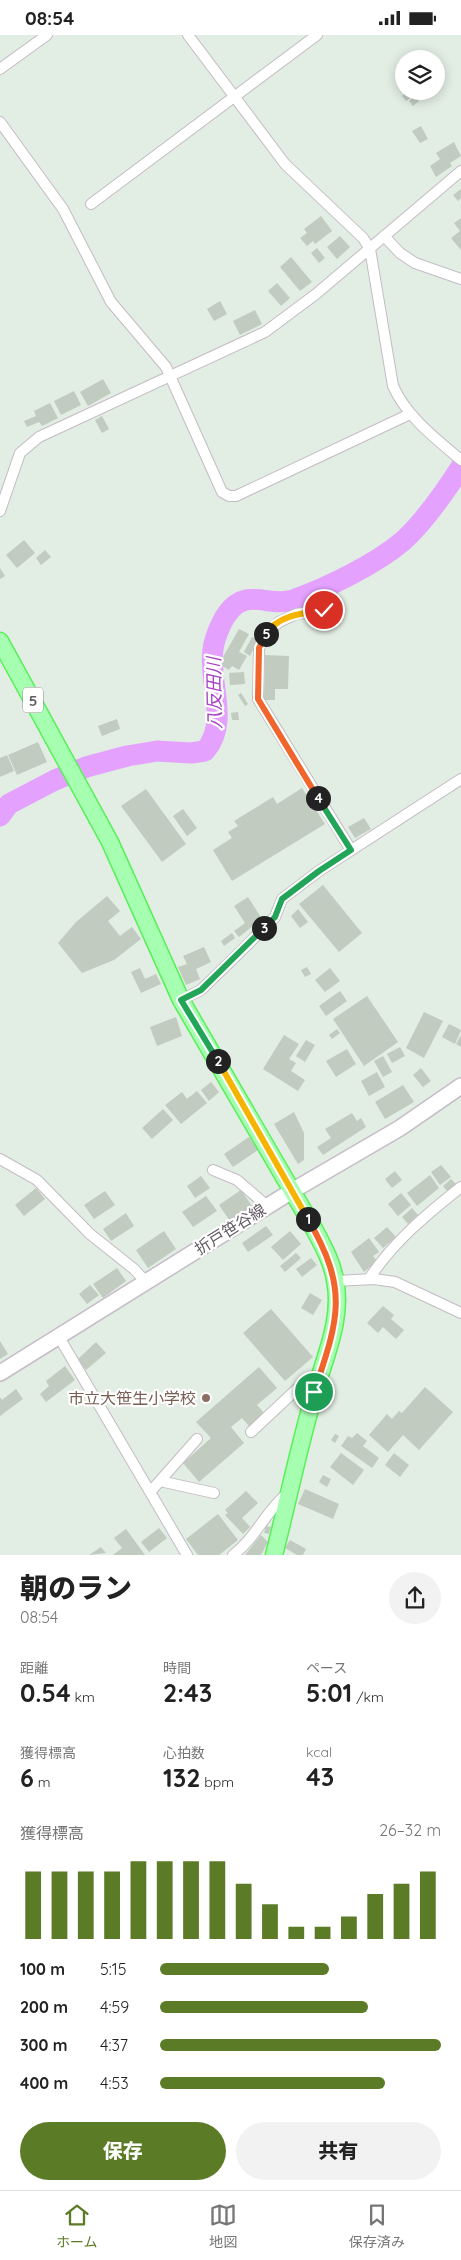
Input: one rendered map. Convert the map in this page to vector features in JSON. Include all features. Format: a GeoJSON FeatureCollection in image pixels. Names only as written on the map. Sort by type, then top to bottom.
{"type":"FeatureCollection","features":[{"type":"Feature","properties":{"kind":"main road","name":"5"},"geometry":{"type":"LineString","coordinates":[[0,641],[110,842],[181,1000],[327,1253],[336,1281],[337,1307],[334,1325],[314,1392],[274,1555]]}},
{"type":"Feature","properties":{"kind":"main road","name":"折戸笹谷線"},"geometry":{"type":"LineString","coordinates":[[0,1373],[292,1191],[400,1128],[461,1086]]}},
{"type":"Feature","properties":{"kind":"street"},"geometry":{"type":"LineString","coordinates":[[0,69],[47,35]]}},
{"type":"Feature","properties":{"kind":"street"},"geometry":{"type":"LineString","coordinates":[[188,35],[285,164],[363,238],[370,249],[393,386],[400,401],[410,414],[460,459]]}},
{"type":"Feature","properties":{"kind":"street"},"geometry":{"type":"LineString","coordinates":[[91,204],[317,35]]}},
{"type":"Feature","properties":{"kind":"street"},"geometry":{"type":"LineString","coordinates":[[0,122],[63,209],[111,302],[171,377],[218,486],[228,496],[236,496],[410,414]]}},
{"type":"Feature","properties":{"kind":"street"},"geometry":{"type":"LineString","coordinates":[[0,511],[17,458],[23,448],[39,437],[265,332],[370,249],[461,171]]}},
{"type":"Feature","properties":{"kind":"street"},"geometry":{"type":"LineString","coordinates":[[384,236],[400,253],[416,263],[459,276]]}},
{"type":"Feature","properties":{"kind":"street"},"geometry":{"type":"LineString","coordinates":[[324,610],[296,614],[279,621],[268,632],[259,648],[258,699],[351,850]]}},
{"type":"Feature","properties":{"kind":"street"},"geometry":{"type":"LineString","coordinates":[[181,1000],[201,990],[275,917],[282,899],[319,871],[461,779]]}},
{"type":"Feature","properties":{"kind":"street"},"geometry":{"type":"LineString","coordinates":[[0,1159],[37,1180],[90,1235],[134,1269],[146,1282]]}},
{"type":"Feature","properties":{"kind":"street"},"geometry":{"type":"LineString","coordinates":[[213,1170],[237,1181],[267,1207]]}},
{"type":"Feature","properties":{"kind":"street"},"geometry":{"type":"LineString","coordinates":[[369,1279],[376,1268],[416,1224],[461,1187]]}},
{"type":"Feature","properties":{"kind":"street"},"geometry":{"type":"LineString","coordinates":[[336,1281],[369,1279],[395,1282],[461,1313]]}},
{"type":"Feature","properties":{"kind":"street"},"geometry":{"type":"LineString","coordinates":[[59,1337],[187,1555]]}},
{"type":"Feature","properties":{"kind":"street"},"geometry":{"type":"LineString","coordinates":[[251,1433],[298,1388],[314,1392]]}},
{"type":"Feature","properties":{"kind":"street"},"geometry":{"type":"LineString","coordinates":[[151,1491],[197,1439]]}},
{"type":"Feature","properties":{"kind":"street"},"geometry":{"type":"LineString","coordinates":[[160,1481],[214,1493]]}},
{"type":"Feature","properties":{"kind":"street"},"geometry":{"type":"LineString","coordinates":[[233,1555],[246,1546],[273,1507],[290,1492]]}},
{"type":"Feature","properties":{"kind":"building"},"geometry":{"type":"Polygon","coordinates":[[[418,100],[419,101],[413,106],[409,101],[418,100]]]}},
{"type":"Feature","properties":{"kind":"building"},"geometry":{"type":"Polygon","coordinates":[[[421,126],[428,139],[420,143],[412,131],[421,126]]]}},
{"type":"Feature","properties":{"kind":"building"},"geometry":{"type":"Polygon","coordinates":[[[454,142],[461,156],[450,163],[452,166],[436,177],[430,166],[440,159],[436,153],[454,142]]]}},
{"type":"Feature","properties":{"kind":"building"},"geometry":{"type":"Polygon","coordinates":[[[461,189],[461,198],[458,201],[453,195],[461,189]]]}},
{"type":"Feature","properties":{"kind":"building"},"geometry":{"type":"Polygon","coordinates":[[[321,216],[332,231],[315,244],[313,241],[307,246],[300,238],[307,233],[304,229],[321,216]]]}},
{"type":"Feature","properties":{"kind":"building"},"geometry":{"type":"Polygon","coordinates":[[[461,218],[461,250],[451,238],[460,231],[454,223],[461,218]]]}},
{"type":"Feature","properties":{"kind":"building"},"geometry":{"type":"Polygon","coordinates":[[[340,236],[350,247],[337,259],[327,247],[340,236]]]}},
{"type":"Feature","properties":{"kind":"building"},"geometry":{"type":"Polygon","coordinates":[[[317,248],[325,258],[319,263],[311,253],[317,248]]]}},
{"type":"Feature","properties":{"kind":"building"},"geometry":{"type":"Polygon","coordinates":[[[291,257],[312,282],[300,291],[280,267],[291,257]]]}},
{"type":"Feature","properties":{"kind":"building"},"geometry":{"type":"Polygon","coordinates":[[[277,283],[290,298],[281,306],[268,291],[277,283]]]}},
{"type":"Feature","properties":{"kind":"building"},"geometry":{"type":"Polygon","coordinates":[[[220,301],[227,314],[214,321],[207,309],[220,301]]]}},
{"type":"Feature","properties":{"kind":"building"},"geometry":{"type":"Polygon","coordinates":[[[255,310],[262,324],[240,335],[233,321],[255,310]]]}},
{"type":"Feature","properties":{"kind":"building"},"geometry":{"type":"Polygon","coordinates":[[[103,379],[111,393],[88,406],[80,392],[103,379]]]}},
{"type":"Feature","properties":{"kind":"building"},"geometry":{"type":"Polygon","coordinates":[[[74,391],[81,405],[61,415],[54,401],[74,391]]]}},
{"type":"Feature","properties":{"kind":"building"},"geometry":{"type":"Polygon","coordinates":[[[50,403],[58,418],[42,426],[39,422],[27,427],[24,421],[36,416],[34,411],[50,403]]]}},
{"type":"Feature","properties":{"kind":"building"},"geometry":{"type":"Polygon","coordinates":[[[102,416],[109,429],[102,433],[95,420],[102,416]]]}},
{"type":"Feature","properties":{"kind":"building"},"geometry":{"type":"Polygon","coordinates":[[[24,540],[35,553],[17,568],[6,555],[24,540]]]}},
{"type":"Feature","properties":{"kind":"building"},"geometry":{"type":"Polygon","coordinates":[[[45,550],[51,557],[41,565],[36,558],[45,550]]]}},
{"type":"Feature","properties":{"kind":"building"},"geometry":{"type":"Polygon","coordinates":[[[0,568],[5,576],[0,579],[0,568]]]}},
{"type":"Feature","properties":{"kind":"building"},"geometry":{"type":"Polygon","coordinates":[[[239,629],[249,634],[239,652],[247,656],[239,670],[232,666],[229,670],[219,664],[239,629]]]}},
{"type":"Feature","properties":{"kind":"building"},"geometry":{"type":"Polygon","coordinates":[[[252,637],[258,640],[250,656],[244,652],[252,637]]]}},
{"type":"Feature","properties":{"kind":"building"},"geometry":{"type":"Polygon","coordinates":[[[265,655],[289,656],[288,689],[275,689],[275,700],[264,700],[265,655]]]}},
{"type":"Feature","properties":{"kind":"building"},"geometry":{"type":"Polygon","coordinates":[[[244,672],[245,684],[230,685],[229,673],[244,672]]]}},
{"type":"Feature","properties":{"kind":"building"},"geometry":{"type":"Polygon","coordinates":[[[241,693],[248,704],[245,706],[238,695],[241,693]]]}},
{"type":"Feature","properties":{"kind":"building"},"geometry":{"type":"Polygon","coordinates":[[[238,712],[239,720],[232,720],[231,713],[238,712]]]}},
{"type":"Feature","properties":{"kind":"building"},"geometry":{"type":"Polygon","coordinates":[[[117,719],[120,729],[102,736],[98,726],[117,719]]]}},
{"type":"Feature","properties":{"kind":"building"},"geometry":{"type":"Polygon","coordinates":[[[38,742],[47,762],[17,775],[8,755],[38,742]]]}},
{"type":"Feature","properties":{"kind":"building"},"geometry":{"type":"Polygon","coordinates":[[[7,755],[14,771],[0,777],[0,758],[7,755]]]}},
{"type":"Feature","properties":{"kind":"building"},"geometry":{"type":"Polygon","coordinates":[[[302,788],[325,824],[232,881],[213,850],[232,838],[228,832],[238,826],[234,821],[273,797],[277,804],[302,788]]]}},
{"type":"Feature","properties":{"kind":"building"},"geometry":{"type":"Polygon","coordinates":[[[146,789],[186,844],[162,862],[121,806],[146,789]]]}},
{"type":"Feature","properties":{"kind":"building"},"geometry":{"type":"Polygon","coordinates":[[[183,809],[197,828],[187,836],[173,816],[183,809]]]}},
{"type":"Feature","properties":{"kind":"building"},"geometry":{"type":"Polygon","coordinates":[[[364,818],[371,829],[355,838],[348,827],[364,818]]]}},
{"type":"Feature","properties":{"kind":"building"},"geometry":{"type":"Polygon","coordinates":[[[323,885],[362,933],[339,952],[299,904],[323,885]]]}},
{"type":"Feature","properties":{"kind":"building"},"geometry":{"type":"Polygon","coordinates":[[[107,896],[120,911],[108,921],[120,936],[132,927],[141,939],[114,960],[82,973],[58,943],[76,922],[107,896]]]}},
{"type":"Feature","properties":{"kind":"building"},"geometry":{"type":"Polygon","coordinates":[[[248,897],[262,919],[239,937],[234,931],[245,923],[234,906],[248,897]]]}},
{"type":"Feature","properties":{"kind":"building"},"geometry":{"type":"Polygon","coordinates":[[[298,909],[308,922],[300,928],[291,916],[298,909]]]}},
{"type":"Feature","properties":{"kind":"building"},"geometry":{"type":"Polygon","coordinates":[[[232,933],[235,938],[224,946],[221,941],[232,933]]]}},
{"type":"Feature","properties":{"kind":"building"},"geometry":{"type":"Polygon","coordinates":[[[204,947],[211,962],[196,969],[200,979],[186,985],[178,967],[187,964],[183,956],[204,947]]]}},
{"type":"Feature","properties":{"kind":"building"},"geometry":{"type":"Polygon","coordinates":[[[307,967],[311,974],[305,977],[301,970],[307,967]]]}},
{"type":"Feature","properties":{"kind":"building"},"geometry":{"type":"Polygon","coordinates":[[[140,968],[145,979],[156,974],[161,984],[141,993],[131,972],[140,968]]]}},
{"type":"Feature","properties":{"kind":"building"},"geometry":{"type":"Polygon","coordinates":[[[330,968],[340,981],[325,992],[315,980],[330,968]]]}},
{"type":"Feature","properties":{"kind":"building"},"geometry":{"type":"Polygon","coordinates":[[[340,991],[347,1001],[326,1016],[319,1006],[340,991]]]}},
{"type":"Feature","properties":{"kind":"building"},"geometry":{"type":"Polygon","coordinates":[[[367,996],[398,1042],[364,1066],[333,1019],[367,996]]]}},
{"type":"Feature","properties":{"kind":"building"},"geometry":{"type":"Polygon","coordinates":[[[424,1012],[443,1021],[424,1058],[406,1048],[424,1012]]]}},
{"type":"Feature","properties":{"kind":"building"},"geometry":{"type":"Polygon","coordinates":[[[176,1017],[182,1036],[157,1046],[150,1027],[176,1017]]]}},
{"type":"Feature","properties":{"kind":"building"},"geometry":{"type":"Polygon","coordinates":[[[449,1024],[461,1030],[455,1044],[442,1037],[449,1024]]]}},
{"type":"Feature","properties":{"kind":"building"},"geometry":{"type":"Polygon","coordinates":[[[337,1029],[340,1033],[332,1039],[329,1035],[337,1029]]]}},
{"type":"Feature","properties":{"kind":"building"},"geometry":{"type":"Polygon","coordinates":[[[284,1035],[299,1044],[289,1059],[296,1063],[291,1071],[305,1080],[298,1091],[263,1069],[284,1035]]]}},
{"type":"Feature","properties":{"kind":"building"},"geometry":{"type":"Polygon","coordinates":[[[461,1035],[461,1047],[456,1044],[461,1035]]]}},
{"type":"Feature","properties":{"kind":"building"},"geometry":{"type":"Polygon","coordinates":[[[306,1040],[315,1045],[305,1062],[296,1056],[306,1040]]]}},
{"type":"Feature","properties":{"kind":"building"},"geometry":{"type":"Polygon","coordinates":[[[400,1047],[405,1056],[392,1063],[387,1054],[400,1047]]]}},
{"type":"Feature","properties":{"kind":"building"},"geometry":{"type":"Polygon","coordinates":[[[347,1049],[356,1064],[336,1077],[326,1061],[347,1049]]]}},
{"type":"Feature","properties":{"kind":"building"},"geometry":{"type":"Polygon","coordinates":[[[383,1056],[392,1072],[383,1077],[374,1061],[383,1056]]]}},
{"type":"Feature","properties":{"kind":"building"},"geometry":{"type":"Polygon","coordinates":[[[421,1068],[431,1081],[423,1087],[413,1075],[421,1068]]]}},
{"type":"Feature","properties":{"kind":"building"},"geometry":{"type":"Polygon","coordinates":[[[377,1072],[385,1087],[369,1096],[361,1081],[377,1072]]]}},
{"type":"Feature","properties":{"kind":"building"},"geometry":{"type":"Polygon","coordinates":[[[211,1082],[219,1092],[209,1101],[201,1090],[211,1082]]]}},
{"type":"Feature","properties":{"kind":"building"},"geometry":{"type":"Polygon","coordinates":[[[403,1085],[414,1102],[385,1119],[375,1102],[403,1085]]]}},
{"type":"Feature","properties":{"kind":"building"},"geometry":{"type":"Polygon","coordinates":[[[197,1091],[207,1103],[181,1124],[165,1105],[182,1092],[187,1099],[197,1091]]]}},
{"type":"Feature","properties":{"kind":"building"},"geometry":{"type":"Polygon","coordinates":[[[163,1109],[173,1120],[152,1139],[142,1128],[163,1109]]]}},
{"type":"Feature","properties":{"kind":"building"},"geometry":{"type":"Polygon","coordinates":[[[294,1112],[304,1133],[304,1160],[298,1164],[274,1124],[294,1112]]]}},
{"type":"Feature","properties":{"kind":"building"},"geometry":{"type":"Polygon","coordinates":[[[352,1113],[357,1121],[361,1118],[366,1127],[323,1155],[317,1147],[331,1138],[325,1129],[352,1113]]]}},
{"type":"Feature","properties":{"kind":"building"},"geometry":{"type":"Polygon","coordinates":[[[249,1137],[258,1150],[233,1167],[224,1154],[249,1137]]]}},
{"type":"Feature","properties":{"kind":"building"},"geometry":{"type":"Polygon","coordinates":[[[441,1165],[451,1177],[440,1185],[431,1172],[441,1165]]]}},
{"type":"Feature","properties":{"kind":"building"},"geometry":{"type":"Polygon","coordinates":[[[395,1171],[402,1180],[392,1188],[385,1179],[395,1171]]]}},
{"type":"Feature","properties":{"kind":"building"},"geometry":{"type":"Polygon","coordinates":[[[430,1175],[439,1188],[417,1206],[407,1193],[430,1175]]]}},
{"type":"Feature","properties":{"kind":"building"},"geometry":{"type":"Polygon","coordinates":[[[201,1176],[210,1188],[195,1198],[187,1186],[201,1176]]]}},
{"type":"Feature","properties":{"kind":"building"},"geometry":{"type":"Polygon","coordinates":[[[451,1179],[456,1184],[447,1191],[443,1186],[451,1179]]]}},
{"type":"Feature","properties":{"kind":"building"},"geometry":{"type":"Polygon","coordinates":[[[36,1188],[45,1199],[24,1216],[15,1205],[36,1188]]]}},
{"type":"Feature","properties":{"kind":"building"},"geometry":{"type":"Polygon","coordinates":[[[241,1190],[252,1206],[230,1221],[219,1205],[241,1190]]]}},
{"type":"Feature","properties":{"kind":"building"},"geometry":{"type":"Polygon","coordinates":[[[105,1191],[115,1205],[94,1219],[84,1205],[105,1191]]]}},
{"type":"Feature","properties":{"kind":"building"},"geometry":{"type":"Polygon","coordinates":[[[401,1193],[411,1205],[398,1216],[388,1204],[401,1193]]]}},
{"type":"Feature","properties":{"kind":"building"},"geometry":{"type":"Polygon","coordinates":[[[206,1196],[217,1211],[193,1227],[182,1212],[206,1196]]]}},
{"type":"Feature","properties":{"kind":"building"},"geometry":{"type":"Polygon","coordinates":[[[412,1208],[418,1215],[408,1224],[402,1217],[412,1208]]]}},
{"type":"Feature","properties":{"kind":"building"},"geometry":{"type":"Polygon","coordinates":[[[126,1213],[134,1226],[111,1241],[103,1229],[126,1213]]]}},
{"type":"Feature","properties":{"kind":"building"},"geometry":{"type":"Polygon","coordinates":[[[266,1226],[273,1235],[248,1252],[242,1243],[266,1226]]]}},
{"type":"Feature","properties":{"kind":"building"},"geometry":{"type":"Polygon","coordinates":[[[387,1227],[396,1237],[383,1248],[374,1238],[387,1227]]]}},
{"type":"Feature","properties":{"kind":"building"},"geometry":{"type":"Polygon","coordinates":[[[164,1231],[176,1249],[148,1268],[136,1250],[164,1231]]]}},
{"type":"Feature","properties":{"kind":"building"},"geometry":{"type":"Polygon","coordinates":[[[290,1231],[301,1244],[283,1260],[271,1247],[290,1231]]]}},
{"type":"Feature","properties":{"kind":"building"},"geometry":{"type":"Polygon","coordinates":[[[369,1238],[379,1252],[373,1256],[377,1261],[364,1272],[351,1252],[369,1238]]]}},
{"type":"Feature","properties":{"kind":"building"},"geometry":{"type":"Polygon","coordinates":[[[296,1253],[301,1258],[285,1272],[280,1266],[296,1253]]]}},
{"type":"Feature","properties":{"kind":"building"},"geometry":{"type":"Polygon","coordinates":[[[311,1258],[317,1265],[302,1277],[296,1269],[311,1258]]]}},
{"type":"Feature","properties":{"kind":"building"},"geometry":{"type":"Polygon","coordinates":[[[117,1268],[126,1281],[103,1298],[93,1284],[117,1268]]]}},
{"type":"Feature","properties":{"kind":"building"},"geometry":{"type":"Polygon","coordinates":[[[90,1285],[99,1295],[87,1304],[79,1294],[90,1285]]]}},
{"type":"Feature","properties":{"kind":"building"},"geometry":{"type":"Polygon","coordinates":[[[310,1293],[322,1300],[313,1315],[301,1308],[310,1293]]]}},
{"type":"Feature","properties":{"kind":"building"},"geometry":{"type":"Polygon","coordinates":[[[383,1306],[394,1315],[391,1319],[404,1330],[396,1339],[383,1327],[378,1333],[367,1323],[383,1306]]]}},
{"type":"Feature","properties":{"kind":"building"},"geometry":{"type":"Polygon","coordinates":[[[271,1309],[313,1357],[285,1381],[243,1333],[271,1309]]]}},
{"type":"Feature","properties":{"kind":"building"},"geometry":{"type":"Polygon","coordinates":[[[0,1341],[8,1354],[0,1359],[0,1341]]]}},
{"type":"Feature","properties":{"kind":"building"},"geometry":{"type":"Polygon","coordinates":[[[96,1342],[106,1353],[86,1370],[77,1360],[96,1342]]]}},
{"type":"Feature","properties":{"kind":"building"},"geometry":{"type":"Polygon","coordinates":[[[65,1366],[75,1380],[46,1402],[40,1394],[49,1386],[46,1381],[65,1366]]]}},
{"type":"Feature","properties":{"kind":"building"},"geometry":{"type":"Polygon","coordinates":[[[259,1367],[277,1388],[257,1405],[264,1413],[249,1426],[242,1418],[231,1427],[244,1443],[199,1482],[183,1463],[211,1438],[196,1422],[259,1367]]]}},
{"type":"Feature","properties":{"kind":"building"},"geometry":{"type":"Polygon","coordinates":[[[425,1387],[453,1412],[419,1450],[403,1435],[388,1452],[369,1435],[387,1414],[392,1419],[399,1411],[402,1413],[425,1387]]]}},
{"type":"Feature","properties":{"kind":"building"},"geometry":{"type":"Polygon","coordinates":[[[16,1389],[23,1399],[0,1416],[0,1397],[2,1400],[16,1389]]]}},
{"type":"Feature","properties":{"kind":"building"},"geometry":{"type":"Polygon","coordinates":[[[357,1433],[367,1441],[363,1446],[379,1458],[372,1468],[341,1446],[348,1436],[352,1438],[357,1433]]]}},
{"type":"Feature","properties":{"kind":"building"},"geometry":{"type":"Polygon","coordinates":[[[335,1434],[339,1436],[335,1443],[331,1440],[335,1434]]]}},
{"type":"Feature","properties":{"kind":"building"},"geometry":{"type":"Polygon","coordinates":[[[341,1453],[364,1470],[353,1485],[330,1467],[341,1453]]]}},
{"type":"Feature","properties":{"kind":"building"},"geometry":{"type":"Polygon","coordinates":[[[394,1453],[409,1465],[400,1477],[385,1465],[394,1453]]]}},
{"type":"Feature","properties":{"kind":"building"},"geometry":{"type":"Polygon","coordinates":[[[323,1475],[331,1479],[327,1487],[319,1482],[323,1475]]]}},
{"type":"Feature","properties":{"kind":"building"},"geometry":{"type":"Polygon","coordinates":[[[305,1489],[339,1504],[333,1519],[298,1504],[305,1489]]]}},
{"type":"Feature","properties":{"kind":"building"},"geometry":{"type":"Polygon","coordinates":[[[246,1491],[258,1503],[242,1518],[250,1527],[243,1534],[225,1515],[228,1513],[225,1510],[246,1491]]]}},
{"type":"Feature","properties":{"kind":"building"},"geometry":{"type":"Polygon","coordinates":[[[218,1514],[238,1540],[219,1555],[198,1555],[186,1539],[218,1514]]]}},
{"type":"Feature","properties":{"kind":"building"},"geometry":{"type":"Polygon","coordinates":[[[266,1526],[271,1527],[269,1534],[264,1533],[266,1526]]]}},
{"type":"Feature","properties":{"kind":"building"},"geometry":{"type":"Polygon","coordinates":[[[159,1528],[167,1538],[149,1552],[141,1542],[159,1528]]]}},
{"type":"Feature","properties":{"kind":"building"},"geometry":{"type":"Polygon","coordinates":[[[126,1529],[145,1555],[113,1555],[122,1548],[114,1538],[126,1529]]]}},
{"type":"Feature","properties":{"kind":"building"},"geometry":{"type":"Polygon","coordinates":[[[261,1535],[268,1542],[261,1555],[245,1555],[261,1535]]]}},
{"type":"Feature","properties":{"kind":"building"},"geometry":{"type":"Polygon","coordinates":[[[290,1540],[306,1549],[303,1555],[297,1555],[285,1548],[290,1540]]]}},
{"type":"Feature","properties":{"kind":"building"},"geometry":{"type":"Polygon","coordinates":[[[101,1547],[106,1553],[89,1555],[101,1547]]]}},
{"type":"Feature","properties":{"kind":"waterway","name":"八反田川"},"geometry":{"type":"LineString","coordinates":[[0,816],[9,804],[55,780],[86,767],[127,756],[157,751],[191,753],[205,751],[212,740],[216,728],[217,702],[212,662],[214,645],[222,622],[234,606],[250,599],[275,602],[293,600],[321,589],[365,567],[392,550],[419,525],[461,467]]}},
{"type":"Feature","properties":{"kind":"place","name":"市立大笹生小学校"},"geometry":{"type":"Point","coordinates":[206,1398]}},
{"type":"Feature","properties":{"kind":"route"},"geometry":{"type":"LineString","coordinates":[[314,1392],[327,1355],[337,1307],[336,1281],[327,1253],[231,1083],[181,1000],[201,990],[235,957],[275,917],[282,899],[351,850],[288,751],[258,699],[259,648],[268,632],[279,621],[296,614],[324,610]]}}]}
